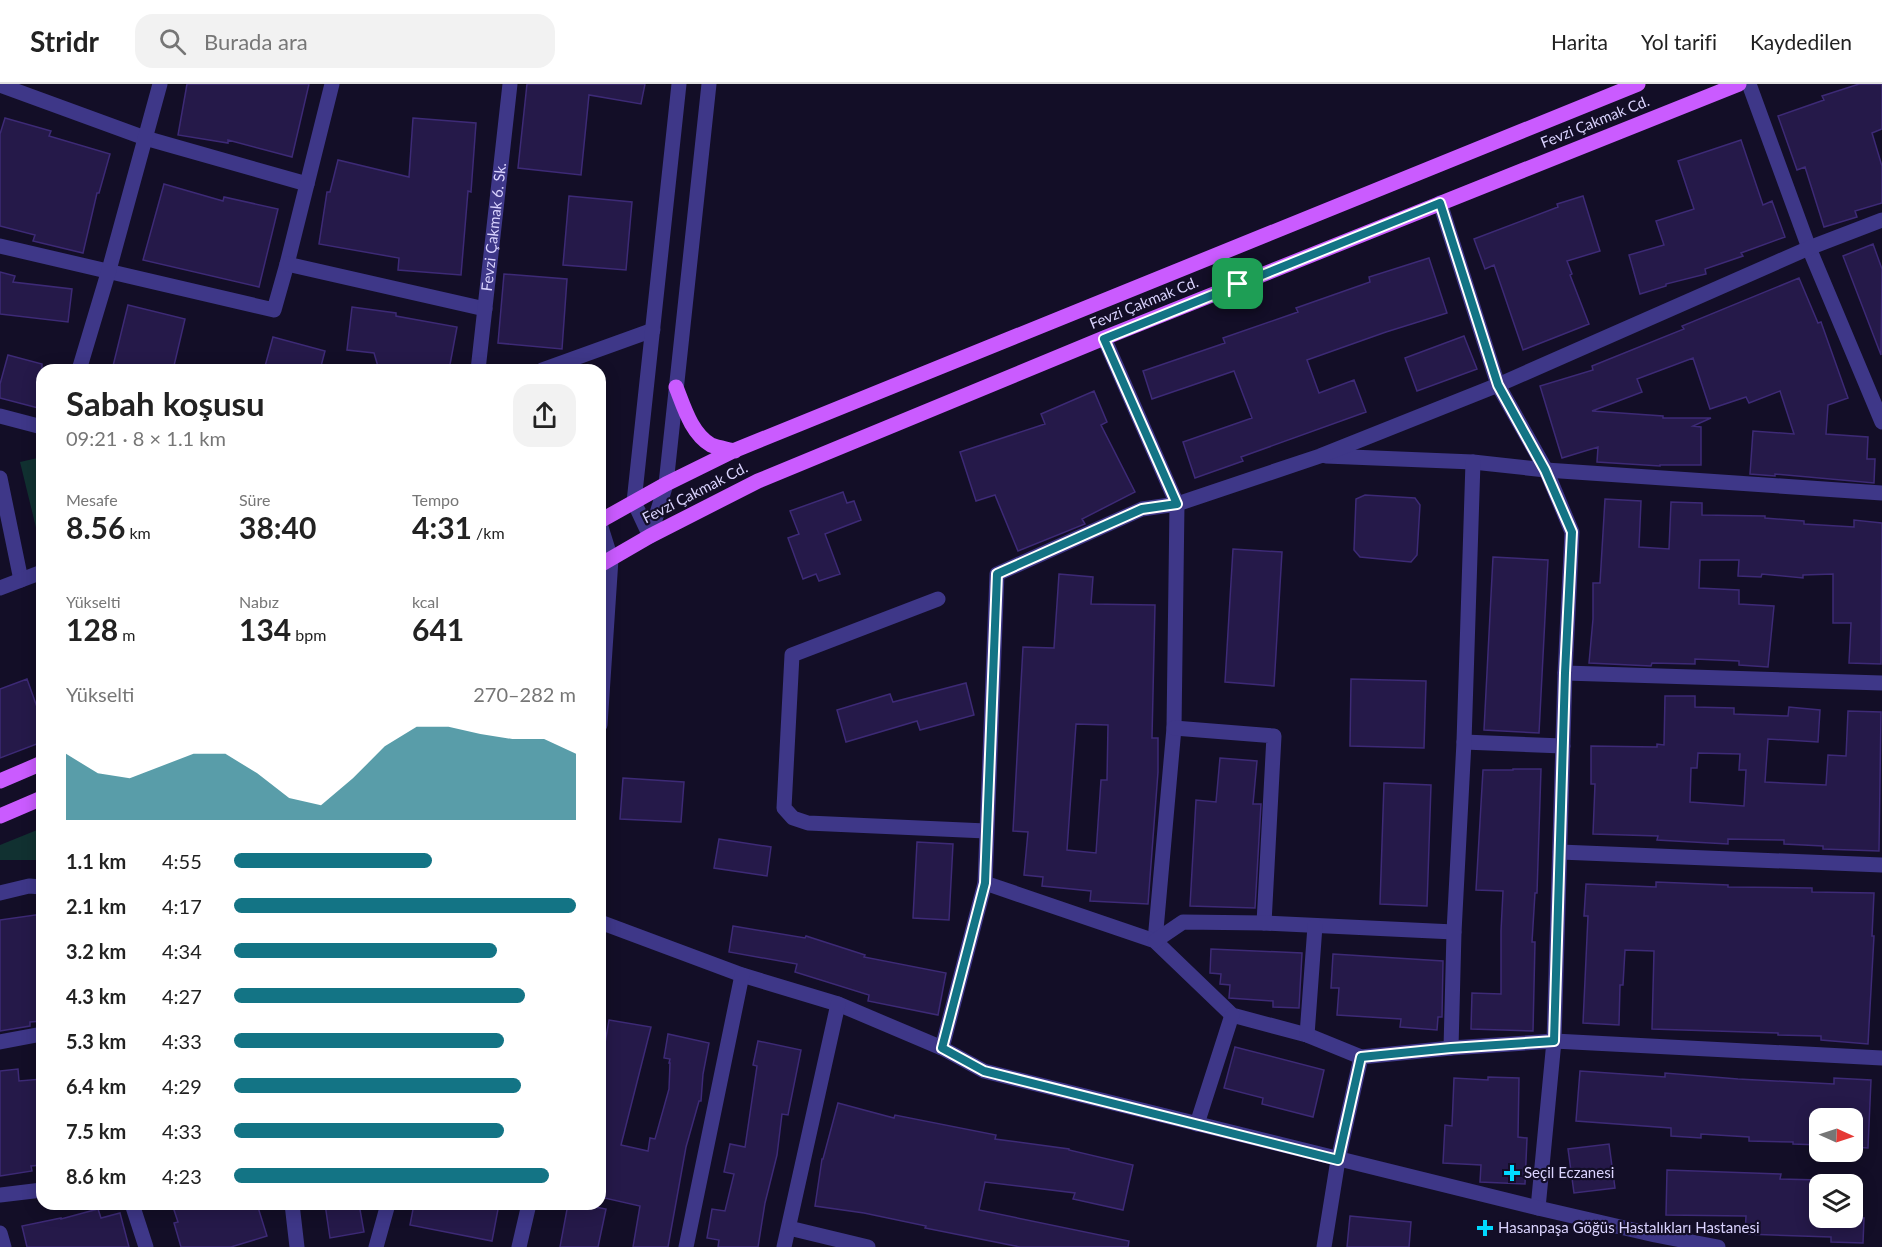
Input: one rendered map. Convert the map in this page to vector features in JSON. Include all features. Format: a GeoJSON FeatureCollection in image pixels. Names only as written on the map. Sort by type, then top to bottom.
{"type":"FeatureCollection","features":[{"type":"Feature","properties":{"kind":"main road","name":"Fevzi Çakmak Cd."},"geometry":{"type":"LineString","coordinates":[[606,519],[666,484],[735,451],[1638,84]]}},
{"type":"Feature","properties":{"kind":"main road","name":"Fevzi Çakmak Cd."},"geometry":{"type":"LineString","coordinates":[[606,561],[758,481],[1440,203],[1739,84]]}},
{"type":"Feature","properties":{"kind":"main road"},"geometry":{"type":"LineString","coordinates":[[676,387],[691,423],[701,437],[713,446],[735,451]]}},
{"type":"Feature","properties":{"kind":"main road"},"geometry":{"type":"LineString","coordinates":[[0,781],[36,766]]}},
{"type":"Feature","properties":{"kind":"main road"},"geometry":{"type":"LineString","coordinates":[[0,816],[36,801]]}},
{"type":"Feature","properties":{"kind":"street"},"geometry":{"type":"LineString","coordinates":[[81,364],[160,84]]}},
{"type":"Feature","properties":{"kind":"street"},"geometry":{"type":"LineString","coordinates":[[0,246],[274,310],[332,84]]}},
{"type":"Feature","properties":{"kind":"street","name":"Fevzi Çakmak 6. Sk."},"geometry":{"type":"LineString","coordinates":[[479,364],[510,84]]}},
{"type":"Feature","properties":{"kind":"street"},"geometry":{"type":"LineString","coordinates":[[643,540],[634,502],[679,84]]}},
{"type":"Feature","properties":{"kind":"street"},"geometry":{"type":"LineString","coordinates":[[643,540],[666,484],[709,84]]}},
{"type":"Feature","properties":{"kind":"street"},"geometry":{"type":"LineString","coordinates":[[1749,84],[1809,248],[1879,405],[1882,422]]}},
{"type":"Feature","properties":{"kind":"street"},"geometry":{"type":"LineString","coordinates":[[0,86],[145,138],[307,184]]}},
{"type":"Feature","properties":{"kind":"street"},"geometry":{"type":"LineString","coordinates":[[1440,203],[1498,385],[1545,470],[1572,532],[1565,673],[1554,1041],[1538,1208]]}},
{"type":"Feature","properties":{"kind":"street"},"geometry":{"type":"LineString","coordinates":[[942,1048],[985,883],[997,574],[1142,509],[1177,504],[1320,456],[1498,385],[1809,248],[1882,220]]}},
{"type":"Feature","properties":{"kind":"street"},"geometry":{"type":"LineString","coordinates":[[287,264],[485,309]]}},
{"type":"Feature","properties":{"kind":"street"},"geometry":{"type":"LineString","coordinates":[[559,364],[653,330]]}},
{"type":"Feature","properties":{"kind":"street"},"geometry":{"type":"LineString","coordinates":[[1104,339],[1177,504],[1174,728],[1155,941]]}},
{"type":"Feature","properties":{"kind":"street"},"geometry":{"type":"LineString","coordinates":[[0,416],[36,425]]}},
{"type":"Feature","properties":{"kind":"street"},"geometry":{"type":"LineString","coordinates":[[1320,456],[1473,462],[1545,470],[1882,494]]}},
{"type":"Feature","properties":{"kind":"street"},"geometry":{"type":"LineString","coordinates":[[1451,1048],[1473,462]]}},
{"type":"Feature","properties":{"kind":"street"},"geometry":{"type":"LineString","coordinates":[[0,478],[21,580]]}},
{"type":"Feature","properties":{"kind":"street"},"geometry":{"type":"LineString","coordinates":[[0,588],[36,574]]}},
{"type":"Feature","properties":{"kind":"street"},"geometry":{"type":"LineString","coordinates":[[938,599],[792,655],[784,808],[793,818],[808,823],[986,831]]}},
{"type":"Feature","properties":{"kind":"street"},"geometry":{"type":"LineString","coordinates":[[1565,673],[1882,683]]}},
{"type":"Feature","properties":{"kind":"street"},"geometry":{"type":"LineString","coordinates":[[1174,728],[1274,736],[1264,923]]}},
{"type":"Feature","properties":{"kind":"street"},"geometry":{"type":"LineString","coordinates":[[1464,742],[1563,746]]}},
{"type":"Feature","properties":{"kind":"street"},"geometry":{"type":"LineString","coordinates":[[1560,852],[1882,866]]}},
{"type":"Feature","properties":{"kind":"street"},"geometry":{"type":"LineString","coordinates":[[985,883],[1155,941],[1232,1015],[1307,1035],[1361,1057],[1554,1041],[1882,1058]]}},
{"type":"Feature","properties":{"kind":"street"},"geometry":{"type":"LineString","coordinates":[[0,893],[36,887]]}},
{"type":"Feature","properties":{"kind":"street"},"geometry":{"type":"LineString","coordinates":[[1155,941],[1183,922],[1264,923],[1454,932]]}},
{"type":"Feature","properties":{"kind":"street"},"geometry":{"type":"LineString","coordinates":[[606,924],[742,975],[838,1004],[942,1048],[984,1071],[1538,1208],[1655,1241],[1718,1247]]}},
{"type":"Feature","properties":{"kind":"street"},"geometry":{"type":"LineString","coordinates":[[1307,1035],[1316,926]]}},
{"type":"Feature","properties":{"kind":"street"},"geometry":{"type":"LineString","coordinates":[[686,1247],[742,975]]}},
{"type":"Feature","properties":{"kind":"street"},"geometry":{"type":"LineString","coordinates":[[784,1247],[838,1004]]}},
{"type":"Feature","properties":{"kind":"street"},"geometry":{"type":"LineString","coordinates":[[1197,1124],[1232,1015]]}},
{"type":"Feature","properties":{"kind":"street"},"geometry":{"type":"LineString","coordinates":[[0,1042],[36,1035]]}},
{"type":"Feature","properties":{"kind":"street"},"geometry":{"type":"LineString","coordinates":[[1324,1247],[1338,1160],[1361,1057]]}},
{"type":"Feature","properties":{"kind":"street"},"geometry":{"type":"LineString","coordinates":[[0,1195],[36,1191]]}},
{"type":"Feature","properties":{"kind":"street"},"geometry":{"type":"LineString","coordinates":[[134,1210],[146,1247]]}},
{"type":"Feature","properties":{"kind":"street"},"geometry":{"type":"LineString","coordinates":[[293,1210],[297,1247]]}},
{"type":"Feature","properties":{"kind":"street"},"geometry":{"type":"LineString","coordinates":[[376,1247],[386,1210]]}},
{"type":"Feature","properties":{"kind":"street"},"geometry":{"type":"LineString","coordinates":[[519,1247],[528,1210]]}},
{"type":"Feature","properties":{"kind":"street"},"geometry":{"type":"LineString","coordinates":[[789,1228],[868,1247]]}},
{"type":"Feature","properties":{"kind":"street"},"geometry":{"type":"LineString","coordinates":[[0,1233],[4,1247]]}},
{"type":"Feature","properties":{"kind":"green space"},"geometry":{"type":"Polygon","coordinates":[[[36,458],[36,528],[20,462],[36,458]]]}},
{"type":"Feature","properties":{"kind":"green space"},"geometry":{"type":"Polygon","coordinates":[[[36,830],[36,860],[0,860],[0,845],[36,830]]]}},
{"type":"Feature","properties":{"kind":"building"},"geometry":{"type":"Polygon","coordinates":[[[187,84],[309,84],[292,157],[228,140],[228,143],[178,135],[187,84]]]}},
{"type":"Feature","properties":{"kind":"building"},"geometry":{"type":"Polygon","coordinates":[[[527,84],[645,84],[641,104],[589,95],[581,175],[518,168],[527,84]]]}},
{"type":"Feature","properties":{"kind":"building"},"geometry":{"type":"Polygon","coordinates":[[[1859,84],[1882,84],[1882,129],[1872,133],[1882,166],[1882,203],[1855,211],[1857,217],[1824,227],[1805,167],[1797,170],[1778,116],[1824,100],[1822,96],[1859,84]]]}},
{"type":"Feature","properties":{"kind":"building"},"geometry":{"type":"Polygon","coordinates":[[[5,118],[51,131],[49,136],[110,154],[99,193],[97,193],[83,253],[33,241],[35,235],[0,226],[0,134],[5,118]]]}},
{"type":"Feature","properties":{"kind":"building"},"geometry":{"type":"Polygon","coordinates":[[[413,118],[476,123],[471,192],[468,191],[461,275],[398,270],[399,258],[319,244],[327,192],[330,192],[338,160],[409,177],[413,118]]]}},
{"type":"Feature","properties":{"kind":"building"},"geometry":{"type":"Polygon","coordinates":[[[1741,140],[1763,205],[1772,201],[1785,237],[1741,253],[1743,256],[1705,269],[1706,274],[1666,284],[1666,286],[1640,294],[1629,255],[1664,245],[1656,221],[1694,209],[1678,161],[1741,140]]]}},
{"type":"Feature","properties":{"kind":"building"},"geometry":{"type":"Polygon","coordinates":[[[164,184],[223,201],[224,197],[278,209],[259,287],[143,260],[164,184]]]}},
{"type":"Feature","properties":{"kind":"building"},"geometry":{"type":"Polygon","coordinates":[[[569,196],[632,202],[626,270],[563,265],[569,196]]]}},
{"type":"Feature","properties":{"kind":"building"},"geometry":{"type":"Polygon","coordinates":[[[1583,196],[1600,251],[1567,261],[1589,324],[1523,350],[1494,265],[1485,269],[1474,239],[1558,207],[1557,204],[1583,196]]]}},
{"type":"Feature","properties":{"kind":"building"},"geometry":{"type":"Polygon","coordinates":[[[1873,244],[1882,269],[1881,355],[1843,256],[1873,244]]]}},
{"type":"Feature","properties":{"kind":"building"},"geometry":{"type":"Polygon","coordinates":[[[1429,258],[1447,313],[1307,360],[1319,393],[1354,380],[1366,412],[1241,457],[1243,461],[1195,478],[1183,442],[1252,418],[1234,371],[1152,399],[1143,371],[1225,343],[1223,338],[1298,312],[1296,308],[1370,282],[1369,277],[1429,258]]]}},
{"type":"Feature","properties":{"kind":"building"},"geometry":{"type":"Polygon","coordinates":[[[0,272],[15,276],[13,282],[72,289],[68,322],[0,314],[0,272]]]}},
{"type":"Feature","properties":{"kind":"building"},"geometry":{"type":"Polygon","coordinates":[[[504,274],[567,279],[562,349],[498,343],[504,274]]]}},
{"type":"Feature","properties":{"kind":"building"},"geometry":{"type":"Polygon","coordinates":[[[1799,278],[1818,323],[1821,322],[1848,398],[1828,405],[1826,434],[1868,437],[1867,459],[1875,459],[1874,483],[1775,474],[1775,476],[1750,474],[1753,431],[1794,434],[1780,391],[1749,403],[1746,397],[1710,409],[1693,358],[1637,379],[1642,392],[1592,411],[1663,416],[1663,418],[1711,418],[1693,426],[1701,427],[1701,465],[1660,466],[1597,462],[1598,447],[1562,458],[1540,386],[1593,370],[1592,366],[1684,329],[1682,326],[1799,278]]]}},
{"type":"Feature","properties":{"kind":"building"},"geometry":{"type":"Polygon","coordinates":[[[128,305],[185,319],[174,364],[113,364],[128,305]]]}},
{"type":"Feature","properties":{"kind":"building"},"geometry":{"type":"Polygon","coordinates":[[[352,307],[396,313],[396,316],[457,327],[450,364],[377,364],[374,353],[347,350],[352,307]]]}},
{"type":"Feature","properties":{"kind":"building"},"geometry":{"type":"Polygon","coordinates":[[[1464,336],[1477,369],[1417,391],[1405,358],[1464,336]]]}},
{"type":"Feature","properties":{"kind":"building"},"geometry":{"type":"Polygon","coordinates":[[[273,337],[325,351],[322,364],[266,364],[273,337]]]}},
{"type":"Feature","properties":{"kind":"building"},"geometry":{"type":"Polygon","coordinates":[[[8,355],[42,364],[36,364],[36,407],[0,398],[0,384],[8,355]]]}},
{"type":"Feature","properties":{"kind":"building"},"geometry":{"type":"Polygon","coordinates":[[[1094,391],[1107,422],[1101,425],[1135,492],[1082,519],[1085,524],[1018,551],[995,495],[976,501],[960,452],[1045,424],[1041,414],[1094,391]]]}},
{"type":"Feature","properties":{"kind":"building"},"geometry":{"type":"Polygon","coordinates":[[[843,492],[847,503],[854,501],[861,520],[825,534],[840,574],[819,581],[816,574],[803,579],[788,538],[799,534],[790,511],[843,492]]]}},
{"type":"Feature","properties":{"kind":"building"},"geometry":{"type":"Polygon","coordinates":[[[1365,495],[1415,498],[1420,505],[1417,555],[1411,562],[1360,557],[1354,550],[1356,499],[1365,495]]]}},
{"type":"Feature","properties":{"kind":"building"},"geometry":{"type":"Polygon","coordinates":[[[1605,499],[1641,501],[1639,547],[1669,549],[1671,502],[1702,503],[1702,515],[1765,516],[1765,518],[1804,521],[1804,524],[1854,527],[1854,520],[1882,523],[1881,664],[1849,663],[1851,623],[1833,623],[1833,574],[1803,575],[1803,578],[1762,574],[1761,577],[1738,576],[1739,560],[1700,560],[1699,588],[1739,590],[1739,604],[1774,606],[1768,667],[1739,665],[1739,661],[1695,659],[1695,664],[1652,663],[1651,666],[1589,663],[1593,583],[1600,583],[1605,499]]]}},
{"type":"Feature","properties":{"kind":"building"},"geometry":{"type":"Polygon","coordinates":[[[1233,549],[1282,552],[1274,686],[1225,682],[1233,549]]]}},
{"type":"Feature","properties":{"kind":"building"},"geometry":{"type":"Polygon","coordinates":[[[1493,557],[1548,560],[1539,733],[1484,730],[1493,557]]]}},
{"type":"Feature","properties":{"kind":"building"},"geometry":{"type":"Polygon","coordinates":[[[1059,574],[1093,577],[1091,604],[1155,605],[1152,738],[1158,738],[1158,772],[1148,904],[1090,901],[1091,891],[1042,886],[1043,877],[1024,875],[1028,832],[1013,831],[1023,647],[1054,648],[1059,574]],[[1076,724],[1067,850],[1096,853],[1101,780],[1107,780],[1108,725],[1076,724]]]}},
{"type":"Feature","properties":{"kind":"building"},"geometry":{"type":"Polygon","coordinates":[[[27,679],[36,704],[36,744],[0,758],[0,689],[27,679]]]}},
{"type":"Feature","properties":{"kind":"building"},"geometry":{"type":"Polygon","coordinates":[[[1351,679],[1426,681],[1424,748],[1350,746],[1351,679]]]}},
{"type":"Feature","properties":{"kind":"building"},"geometry":{"type":"Polygon","coordinates":[[[966,683],[974,715],[920,730],[917,721],[846,742],[837,710],[890,694],[893,702],[966,683]]]}},
{"type":"Feature","properties":{"kind":"building"},"geometry":{"type":"Polygon","coordinates":[[[1665,696],[1695,696],[1695,707],[1734,708],[1734,714],[1788,716],[1789,707],[1820,710],[1818,742],[1768,739],[1765,782],[1826,785],[1828,755],[1846,756],[1848,711],[1881,712],[1879,851],[1823,849],[1823,846],[1784,844],[1784,840],[1728,839],[1728,844],[1657,840],[1658,836],[1593,834],[1595,784],[1591,784],[1591,746],[1657,747],[1657,744],[1664,745],[1665,696]],[[1698,753],[1697,768],[1691,768],[1690,802],[1744,806],[1746,770],[1739,770],[1740,754],[1698,753]]]}},
{"type":"Feature","properties":{"kind":"building"},"geometry":{"type":"Polygon","coordinates":[[[1220,758],[1257,761],[1253,804],[1261,804],[1255,908],[1190,906],[1196,800],[1216,802],[1220,758]]]}},
{"type":"Feature","properties":{"kind":"building"},"geometry":{"type":"Polygon","coordinates":[[[1541,769],[1537,893],[1535,893],[1532,942],[1535,942],[1533,1031],[1471,1029],[1472,993],[1501,994],[1503,891],[1476,890],[1483,770],[1541,769]]]}},
{"type":"Feature","properties":{"kind":"building"},"geometry":{"type":"Polygon","coordinates":[[[623,778],[684,782],[681,822],[620,819],[623,778]]]}},
{"type":"Feature","properties":{"kind":"building"},"geometry":{"type":"Polygon","coordinates":[[[1384,783],[1431,785],[1427,906],[1380,904],[1384,783]]]}},
{"type":"Feature","properties":{"kind":"building"},"geometry":{"type":"Polygon","coordinates":[[[719,839],[771,847],[767,876],[714,868],[719,839]]]}},
{"type":"Feature","properties":{"kind":"building"},"geometry":{"type":"Polygon","coordinates":[[[917,842],[953,844],[949,920],[913,918],[917,842]]]}},
{"type":"Feature","properties":{"kind":"building"},"geometry":{"type":"Polygon","coordinates":[[[1656,882],[1728,885],[1728,887],[1812,888],[1812,892],[1874,893],[1868,1044],[1821,1040],[1821,1036],[1778,1035],[1778,1033],[1652,1029],[1654,951],[1625,950],[1623,985],[1620,985],[1619,1025],[1583,1023],[1588,916],[1584,916],[1586,884],[1656,887],[1656,882]]]}},
{"type":"Feature","properties":{"kind":"building"},"geometry":{"type":"Polygon","coordinates":[[[36,915],[36,1022],[30,1022],[30,1026],[0,1031],[0,920],[36,915]]]}},
{"type":"Feature","properties":{"kind":"building"},"geometry":{"type":"Polygon","coordinates":[[[733,926],[805,938],[806,936],[865,955],[864,957],[946,973],[938,1015],[868,1001],[869,995],[795,972],[797,964],[729,952],[733,926]]]}},
{"type":"Feature","properties":{"kind":"building"},"geometry":{"type":"Polygon","coordinates":[[[1211,949],[1302,953],[1299,1008],[1273,1007],[1273,1001],[1229,998],[1230,985],[1220,984],[1221,974],[1210,973],[1211,949]]]}},
{"type":"Feature","properties":{"kind":"building"},"geometry":{"type":"Polygon","coordinates":[[[1333,954],[1443,961],[1442,1017],[1438,1017],[1437,1030],[1400,1027],[1401,1019],[1337,1015],[1339,988],[1331,988],[1333,954]]]}},
{"type":"Feature","properties":{"kind":"building"},"geometry":{"type":"Polygon","coordinates":[[[609,1020],[651,1027],[621,1145],[648,1151],[650,1138],[655,1139],[669,1089],[670,1059],[664,1058],[668,1034],[709,1043],[701,1101],[699,1101],[686,1147],[668,1247],[633,1247],[640,1206],[606,1198],[606,1037],[609,1020]]]}},
{"type":"Feature","properties":{"kind":"building"},"geometry":{"type":"Polygon","coordinates":[[[758,1041],[801,1050],[788,1115],[782,1114],[777,1155],[765,1203],[758,1247],[718,1247],[719,1240],[707,1238],[712,1209],[725,1211],[734,1174],[724,1172],[730,1144],[745,1147],[757,1066],[753,1065],[758,1041]]]}},
{"type":"Feature","properties":{"kind":"building"},"geometry":{"type":"Polygon","coordinates":[[[1235,1047],[1324,1070],[1313,1117],[1262,1104],[1263,1098],[1224,1088],[1235,1047]]]}},
{"type":"Feature","properties":{"kind":"building"},"geometry":{"type":"Polygon","coordinates":[[[18,1069],[19,1081],[36,1080],[36,1166],[31,1166],[32,1171],[0,1176],[0,1071],[18,1069]]]}},
{"type":"Feature","properties":{"kind":"building"},"geometry":{"type":"Polygon","coordinates":[[[1580,1071],[1665,1077],[1665,1073],[1834,1084],[1834,1078],[1871,1080],[1868,1148],[1863,1148],[1863,1108],[1809,1108],[1809,1145],[1749,1141],[1749,1137],[1701,1134],[1701,1138],[1671,1136],[1671,1128],[1576,1121],[1580,1071]]]}},
{"type":"Feature","properties":{"kind":"building"},"geometry":{"type":"Polygon","coordinates":[[[1488,1077],[1519,1078],[1518,1137],[1527,1138],[1525,1184],[1480,1182],[1481,1165],[1443,1163],[1445,1125],[1452,1126],[1454,1078],[1488,1080],[1488,1077]]]}},
{"type":"Feature","properties":{"kind":"building"},"geometry":{"type":"Polygon","coordinates":[[[838,1103],[894,1118],[895,1115],[996,1135],[995,1139],[1069,1149],[1133,1165],[1123,1210],[1073,1199],[1075,1193],[985,1182],[979,1210],[1129,1241],[1128,1247],[1020,1247],[864,1213],[815,1206],[822,1159],[838,1103]]]}},
{"type":"Feature","properties":{"kind":"building"},"geometry":{"type":"Polygon","coordinates":[[[1609,1144],[1615,1188],[1574,1193],[1568,1149],[1609,1144]]]}},
{"type":"Feature","properties":{"kind":"building"},"geometry":{"type":"Polygon","coordinates":[[[1667,1170],[1781,1174],[1780,1179],[1809,1180],[1809,1228],[1863,1228],[1864,1218],[1863,1243],[1831,1242],[1831,1237],[1745,1234],[1746,1216],[1666,1215],[1667,1170]]]}},
{"type":"Feature","properties":{"kind":"building"},"geometry":{"type":"Polygon","coordinates":[[[94,1210],[98,1210],[101,1218],[120,1213],[129,1247],[27,1247],[22,1226],[94,1210]]]}},
{"type":"Feature","properties":{"kind":"building"},"geometry":{"type":"Polygon","coordinates":[[[174,1210],[259,1210],[267,1236],[231,1247],[181,1247],[174,1223],[178,1222],[174,1210]]]}},
{"type":"Feature","properties":{"kind":"building"},"geometry":{"type":"Polygon","coordinates":[[[326,1210],[360,1210],[364,1232],[330,1238],[326,1210]]]}},
{"type":"Feature","properties":{"kind":"building"},"geometry":{"type":"Polygon","coordinates":[[[413,1210],[498,1210],[492,1241],[410,1225],[413,1210]]]}},
{"type":"Feature","properties":{"kind":"building"},"geometry":{"type":"Polygon","coordinates":[[[567,1210],[606,1210],[598,1247],[560,1247],[567,1210]]]}},
{"type":"Feature","properties":{"kind":"building"},"geometry":{"type":"Polygon","coordinates":[[[1350,1216],[1411,1222],[1409,1247],[1347,1247],[1350,1216]]]}},
{"type":"Feature","properties":{"kind":"place","name":"Seçil Eczanesi"},"geometry":{"type":"Point","coordinates":[1512,1173]}},
{"type":"Feature","properties":{"kind":"place","name":"Hasanpaşa Göğüs Hastalıkları Hastanesi"},"geometry":{"type":"Point","coordinates":[1485,1228]}},
{"type":"Feature","properties":{"kind":"route"},"geometry":{"type":"LineString","coordinates":[[1440,203],[1498,385],[1545,470],[1572,532],[1565,673],[1554,1041],[1361,1057],[1338,1160],[984,1071],[942,1048],[985,883],[997,574],[1142,509],[1177,504],[1104,339],[1238,284],[1440,203]]}}]}
